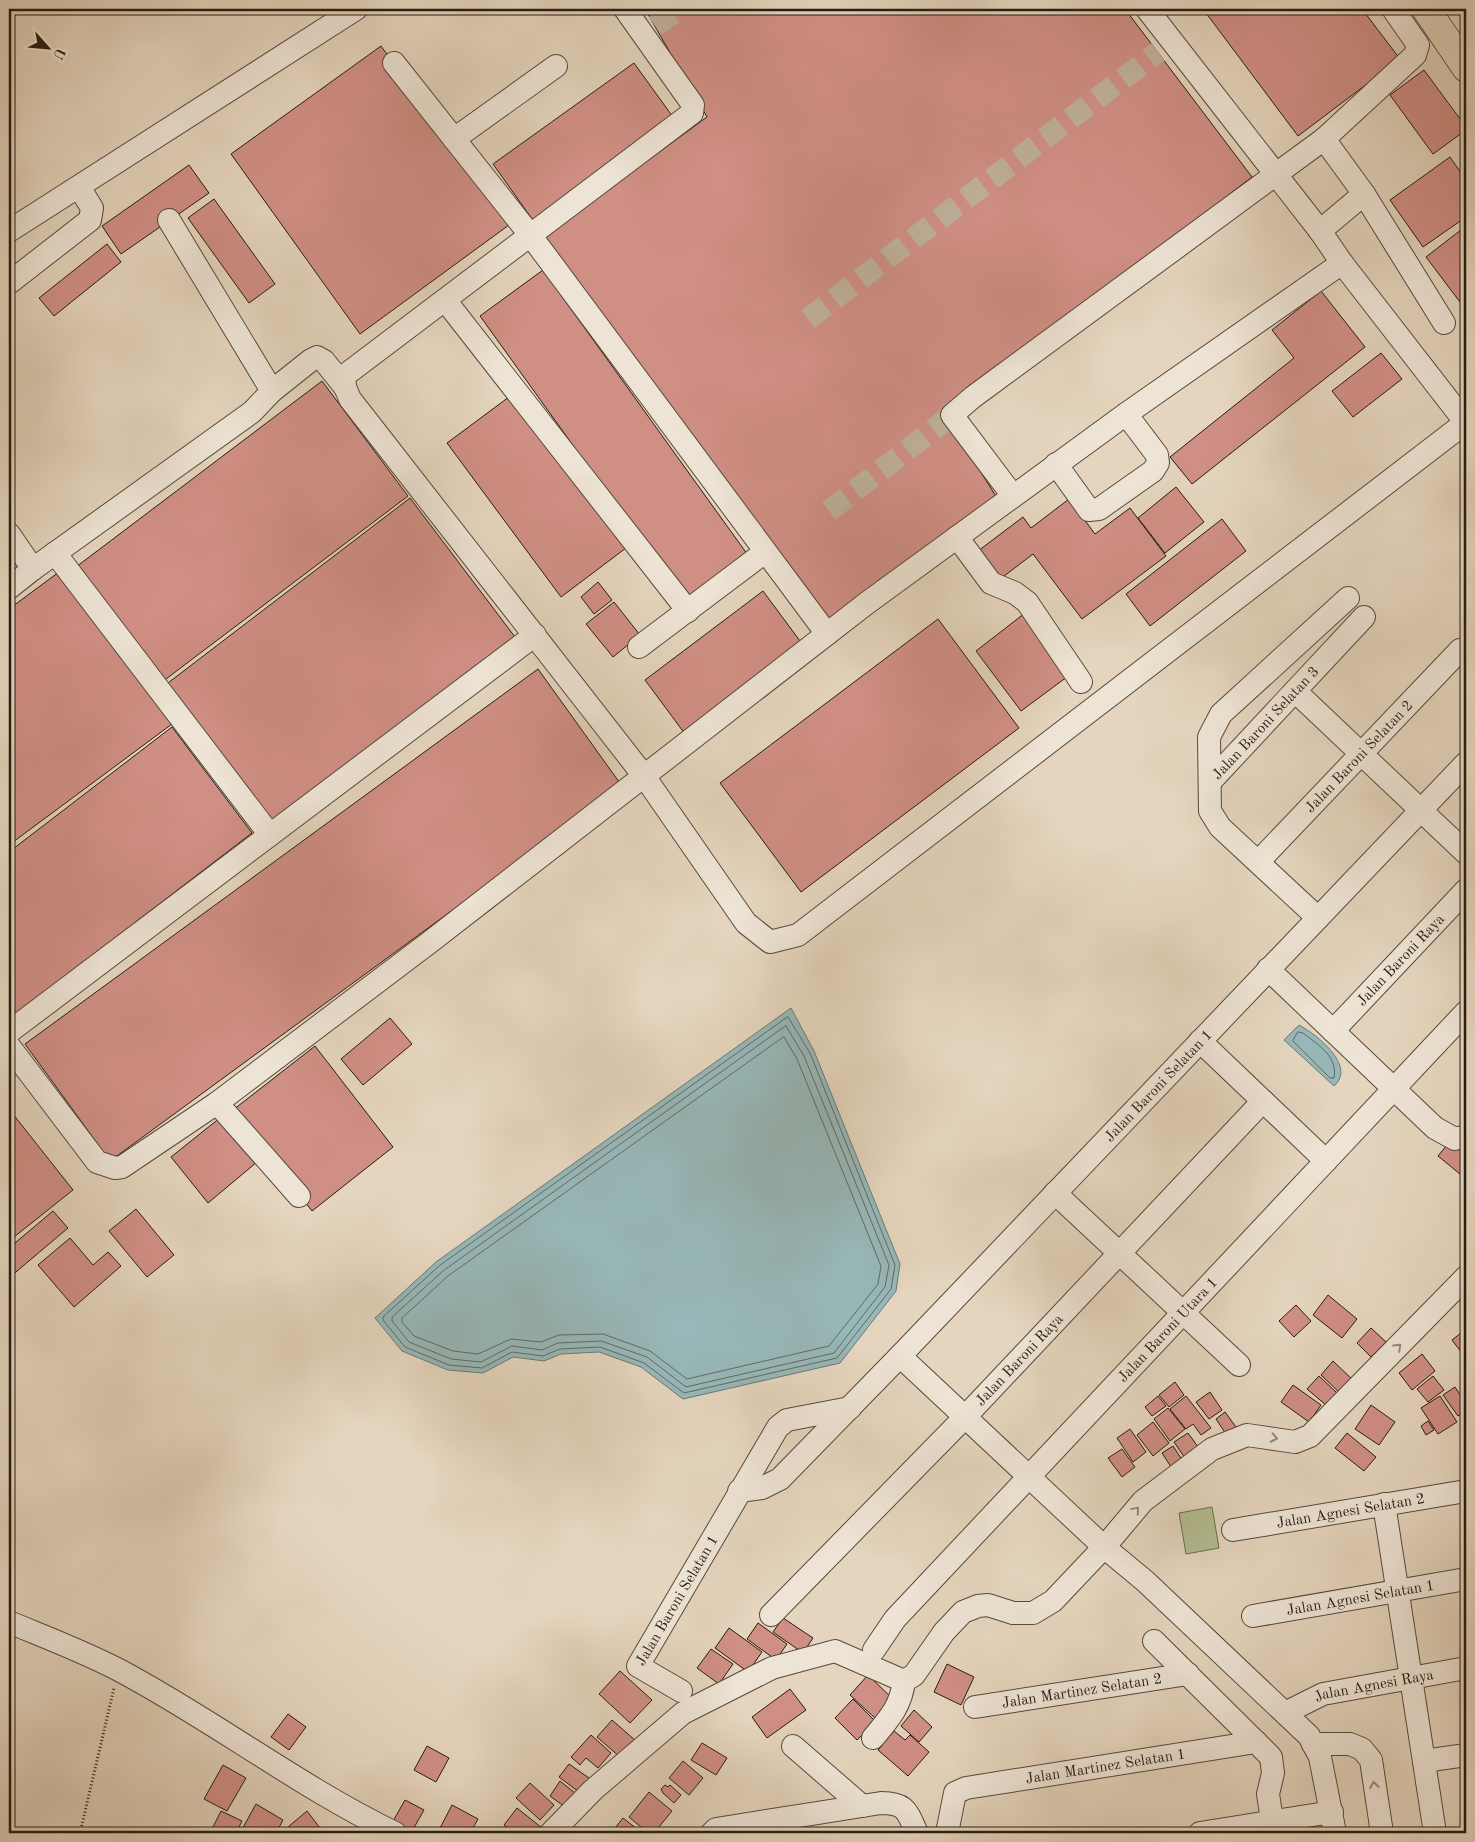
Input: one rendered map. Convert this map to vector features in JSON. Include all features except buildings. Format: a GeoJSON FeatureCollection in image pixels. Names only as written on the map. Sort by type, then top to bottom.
{"type":"FeatureCollection","features":[{"type":"Feature","properties":{"kind":"main road"},"geometry":{"type":"LineString","coordinates":[[1426,9],[1463,57]]}},
{"type":"Feature","properties":{"kind":"street"},"geometry":{"type":"LineString","coordinates":[[9,231],[356,9]]}},
{"type":"Feature","properties":{"kind":"street"},"geometry":{"type":"LineString","coordinates":[[345,387],[344,376],[692,113],[693,105],[649,30],[625,9]]}},
{"type":"Feature","properties":{"kind":"street"},"geometry":{"type":"LineString","coordinates":[[9,588],[252,412],[272,391],[317,357],[324,361],[345,387],[350,399],[644,776],[746,923],[770,942],[798,935],[1466,423],[1342,263],[1276,174],[1164,47],[1147,9]]}},
{"type":"Feature","properties":{"kind":"street"},"geometry":{"type":"LineString","coordinates":[[1013,496],[950,417],[973,397],[1324,140],[1415,55],[1418,44],[1394,9]]}},
{"type":"Feature","properties":{"kind":"street"},"geometry":{"type":"LineString","coordinates":[[394,63],[531,236],[827,634]]}},
{"type":"Feature","properties":{"kind":"street"},"geometry":{"type":"LineString","coordinates":[[454,139],[556,66]]}},
{"type":"Feature","properties":{"kind":"street"},"geometry":{"type":"LineString","coordinates":[[1324,140],[1364,194],[1444,323]]}},
{"type":"Feature","properties":{"kind":"street"},"geometry":{"type":"LineString","coordinates":[[9,283],[90,220],[92,208],[79,187]]}},
{"type":"Feature","properties":{"kind":"street"},"geometry":{"type":"LineString","coordinates":[[1320,231],[1364,194]]}},
{"type":"Feature","properties":{"kind":"street"},"geometry":{"type":"LineString","coordinates":[[169,220],[272,391]]}},
{"type":"Feature","properties":{"kind":"street"},"geometry":{"type":"LineString","coordinates":[[9,1046],[97,1162],[106,1167],[122,1167],[217,1103],[827,634],[957,537],[1126,414],[1342,263]]}},
{"type":"Feature","properties":{"kind":"street"},"geometry":{"type":"LineString","coordinates":[[445,300],[688,611]]}},
{"type":"Feature","properties":{"kind":"street"},"geometry":{"type":"LineString","coordinates":[[1056,464],[1088,510],[1099,510],[1153,471],[1158,462],[1157,455],[1126,414]]}},
{"type":"Feature","properties":{"kind":"street"},"geometry":{"type":"LineString","coordinates":[[9,534],[33,569]]}},
{"type":"Feature","properties":{"kind":"street"},"geometry":{"type":"LineString","coordinates":[[957,537],[991,583],[1015,593],[1027,602],[1081,682]]}},
{"type":"Feature","properties":{"kind":"street"},"geometry":{"type":"LineString","coordinates":[[639,647],[765,552]]}},
{"type":"Feature","properties":{"kind":"street"},"geometry":{"type":"LineString","coordinates":[[55,553],[270,835]]}},
{"type":"Feature","properties":{"kind":"street","name":"Jalan Baroni Selatan 3"},"geometry":{"type":"LineString","coordinates":[[1210,782],[1209,737],[1220,714],[1348,598]]}},
{"type":"Feature","properties":{"kind":"street","name":"Jalan Baroni Selatan 3"},"geometry":{"type":"LineString","coordinates":[[1210,782],[1364,616]]}},
{"type":"Feature","properties":{"kind":"street"},"geometry":{"type":"LineString","coordinates":[[9,1032],[535,636]]}},
{"type":"Feature","properties":{"kind":"street","name":"Jalan Baroni Selatan 2"},"geometry":{"type":"LineString","coordinates":[[1258,862],[1460,650]]}},
{"type":"Feature","properties":{"kind":"street"},"geometry":{"type":"LineString","coordinates":[[1295,690],[1466,853]]}},
{"type":"Feature","properties":{"kind":"street","name":"Jalan Baroni Selatan 1"},"geometry":{"type":"LineString","coordinates":[[739,1491],[762,1488],[780,1479],[900,1356],[1466,763]]}},
{"type":"Feature","properties":{"kind":"street"},"geometry":{"type":"LineString","coordinates":[[1210,782],[1210,811],[1220,827],[1318,918]]}},
{"type":"Feature","properties":{"kind":"street","name":"Jalan Baroni Raya"},"geometry":{"type":"LineString","coordinates":[[1333,1031],[1466,890]]}},
{"type":"Feature","properties":{"kind":"street"},"geometry":{"type":"LineString","coordinates":[[1268,970],[1435,1128],[1455,1139],[1466,1136]]}},
{"type":"Feature","properties":{"kind":"street","name":"Jalan Baroni Utara 1"},"geometry":{"type":"LineString","coordinates":[[874,1650],[895,1619],[1466,1012]]}},
{"type":"Feature","properties":{"kind":"street"},"geometry":{"type":"LineString","coordinates":[[1200,1041],[1326,1161]]}},
{"type":"Feature","properties":{"kind":"street","name":"Jalan Baroni Raya"},"geometry":{"type":"LineString","coordinates":[[771,1615],[965,1417],[1263,1101]]}},
{"type":"Feature","properties":{"kind":"street"},"geometry":{"type":"LineString","coordinates":[[217,1103],[298,1196]]}},
{"type":"Feature","properties":{"kind":"street"},"geometry":{"type":"LineString","coordinates":[[1055,1193],[1239,1365]]}},
{"type":"Feature","properties":{"kind":"street"},"geometry":{"type":"LineString","coordinates":[[904,1681],[914,1675],[944,1632],[964,1612],[978,1606],[988,1605],[1013,1613],[1033,1614],[1053,1601],[1104,1547],[1143,1501],[1212,1449],[1247,1435],[1294,1442],[1310,1436],[1466,1277]]}},
{"type":"Feature","properties":{"kind":"street"},"geometry":{"type":"LineString","coordinates":[[900,1356],[1104,1547],[1145,1580],[1309,1736],[1320,1757],[1334,1823],[1200,1833]]}},
{"type":"Feature","properties":{"kind":"street","name":"Jalan Baroni Selatan 1"},"geometry":{"type":"LineString","coordinates":[[681,1691],[638,1666],[739,1491],[778,1427],[787,1420],[850,1408]]}},
{"type":"Feature","properties":{"kind":"street","name":"Jalan Agnesi Selatan 2"},"geometry":{"type":"LineString","coordinates":[[1233,1530],[1466,1491]]}},
{"type":"Feature","properties":{"kind":"street"},"geometry":{"type":"LineString","coordinates":[[1384,1504],[1435,1833]]}},
{"type":"Feature","properties":{"kind":"street","name":"Jalan Agnesi Selatan 1"},"geometry":{"type":"LineString","coordinates":[[1253,1616],[1466,1579]]}},
{"type":"Feature","properties":{"kind":"street"},"geometry":{"type":"LineString","coordinates":[[9,1622],[77,1650],[118,1670],[348,1811],[395,1833]]}},
{"type":"Feature","properties":{"kind":"street"},"geometry":{"type":"LineString","coordinates":[[1154,1641],[1271,1757],[1273,1773],[1268,1794],[1272,1827]]}},
{"type":"Feature","properties":{"kind":"street"},"geometry":{"type":"LineString","coordinates":[[551,1833],[593,1790],[683,1713],[772,1668],[835,1651],[904,1681]]}},
{"type":"Feature","properties":{"kind":"street","name":"Jalan Agnesi Raya"},"geometry":{"type":"LineString","coordinates":[[1285,1714],[1323,1694],[1466,1668]]}},
{"type":"Feature","properties":{"kind":"street","name":"Jalan Martinez Selatan 2"},"geometry":{"type":"LineString","coordinates":[[975,1707],[1188,1674]]}},
{"type":"Feature","properties":{"kind":"street"},"geometry":{"type":"LineString","coordinates":[[872,1738],[897,1707],[902,1697],[904,1681]]}},
{"type":"Feature","properties":{"kind":"street","name":"Jalan Martinez Selatan 1"},"geometry":{"type":"LineString","coordinates":[[947,1833],[955,1794],[966,1788],[1256,1742]]}},
{"type":"Feature","properties":{"kind":"street"},"geometry":{"type":"LineString","coordinates":[[1313,1744],[1350,1744],[1362,1749],[1371,1760],[1382,1833]]}},
{"type":"Feature","properties":{"kind":"street"},"geometry":{"type":"LineString","coordinates":[[792,1746],[862,1806]]}},
{"type":"Feature","properties":{"kind":"street"},"geometry":{"type":"LineString","coordinates":[[1424,1761],[1466,1755]]}},
{"type":"Feature","properties":{"kind":"street"},"geometry":{"type":"LineString","coordinates":[[712,1833],[716,1829],[862,1806],[894,1803],[905,1808],[917,1833]]}},
{"type":"Feature","properties":{"kind":"path"},"geometry":{"type":"LineString","coordinates":[[80,1833],[118,1670]]}},
{"type":"Feature","properties":{"kind":"green space"},"geometry":{"type":"Polygon","coordinates":[[[1212,1507],[1219,1548],[1186,1554],[1179,1513],[1212,1507]]]}},
{"type":"Feature","properties":{"kind":"water"},"geometry":{"type":"Polygon","coordinates":[[[791,1008],[814,1051],[900,1264],[896,1291],[840,1363],[683,1399],[641,1367],[599,1352],[561,1354],[544,1361],[513,1357],[483,1373],[448,1370],[402,1351],[375,1318],[436,1262],[791,1008]]]}},
{"type":"Feature","properties":{"kind":"water"},"geometry":{"type":"Polygon","coordinates":[[[1299,1025],[1324,1043],[1338,1060],[1341,1069],[1340,1078],[1334,1086],[1284,1040],[1299,1025]]]}},
{"type":"Feature","properties":{"kind":"tunnel"},"geometry":{"type":"LineString","coordinates":[[655,26],[679,9]]}},
{"type":"Feature","properties":{"kind":"tunnel"},"geometry":{"type":"LineString","coordinates":[[808,319],[1158,52]]}},
{"type":"Feature","properties":{"kind":"tunnel"},"geometry":{"type":"LineString","coordinates":[[829,511],[948,418]]}}]}
